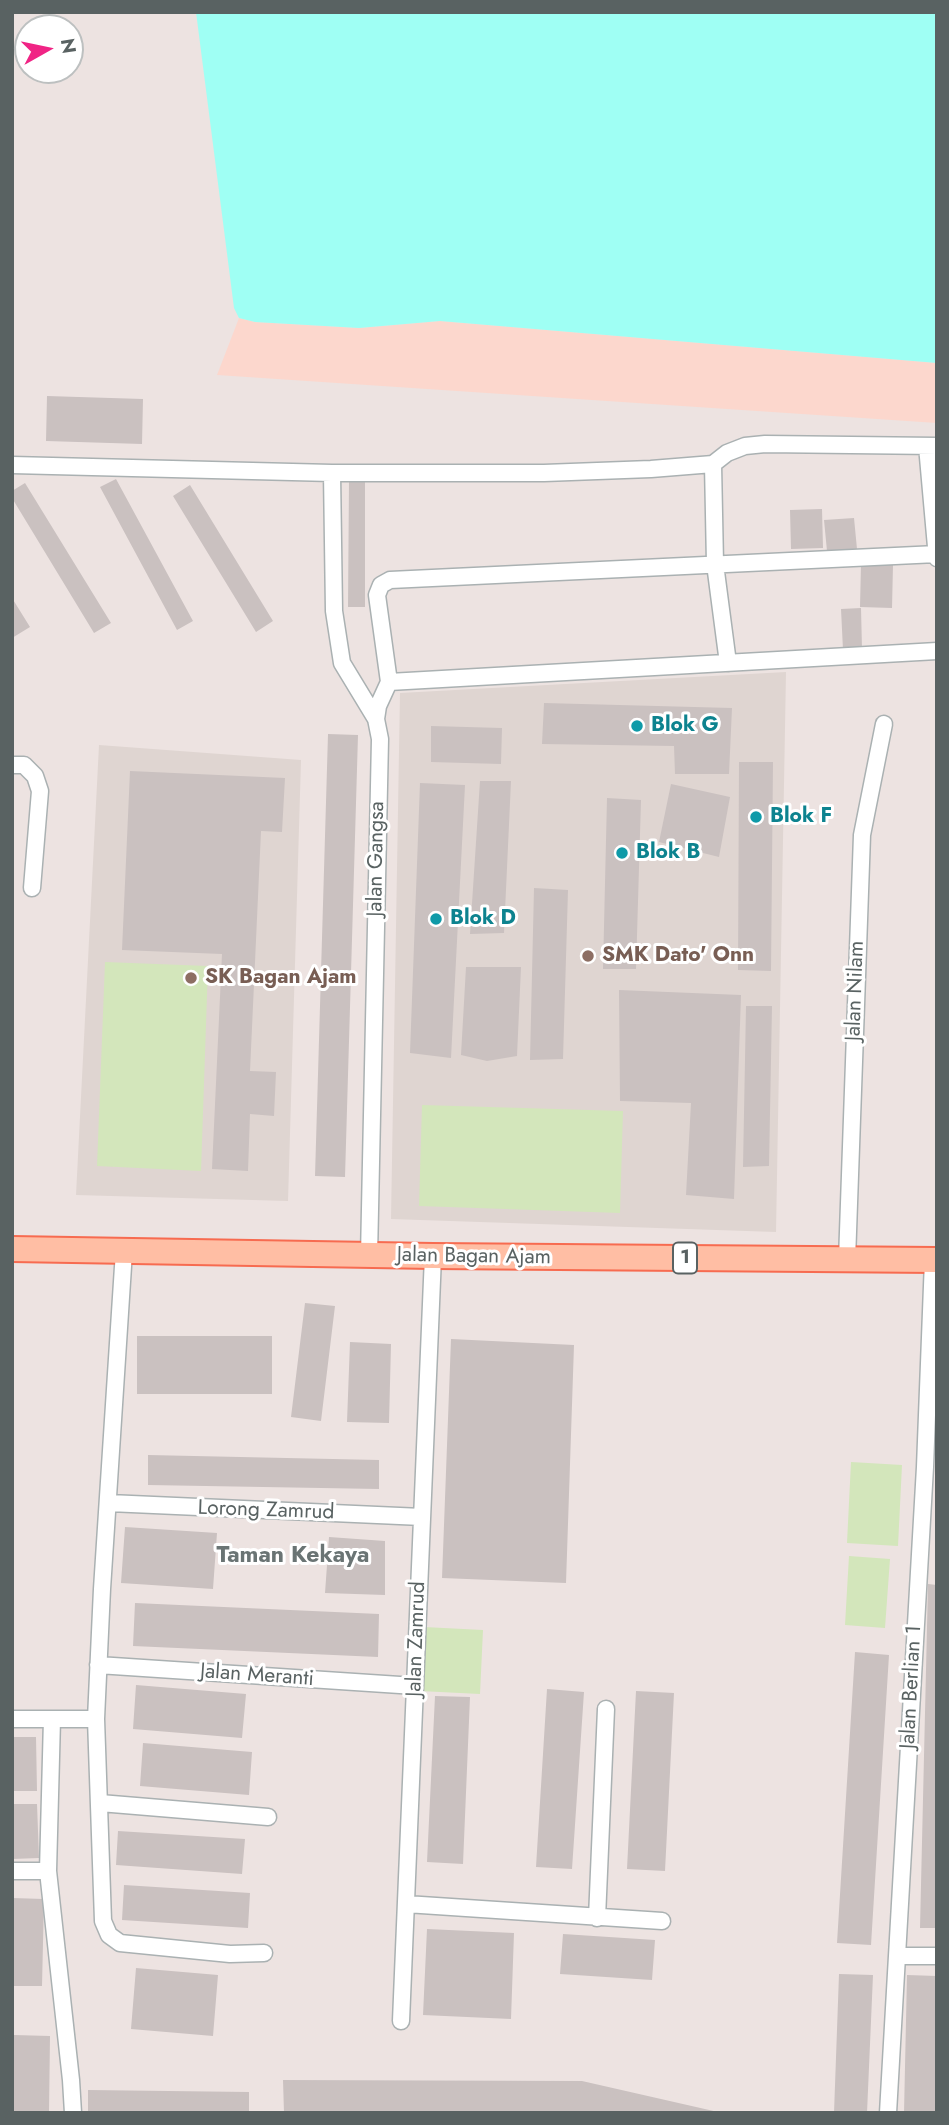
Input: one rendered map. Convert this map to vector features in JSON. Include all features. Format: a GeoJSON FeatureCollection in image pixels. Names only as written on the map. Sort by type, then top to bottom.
{"type":"FeatureCollection","features":[{"type":"Feature","properties":{"kind":"main road","name":"Jalan Bagan Ajam"},"geometry":{"type":"LineString","coordinates":[[12,1249],[935,1260]]}},
{"type":"Feature","properties":{"kind":"street"},"geometry":{"type":"LineString","coordinates":[[12,465],[332,473],[544,472],[713,464],[727,453],[745,446],[765,443],[932,446],[937,555],[390,580],[381,585],[377,596],[389,682],[378,706],[376,719]]}},
{"type":"Feature","properties":{"kind":"street"},"geometry":{"type":"LineString","coordinates":[[713,464],[715,564],[728,663]]}},
{"type":"Feature","properties":{"kind":"street","name":"Jalan Gangsa"},"geometry":{"type":"LineString","coordinates":[[332,473],[334,611],[342,663],[376,719],[380,738],[369,1255]]}},
{"type":"Feature","properties":{"kind":"street"},"geometry":{"type":"LineString","coordinates":[[389,682],[937,651]]}},
{"type":"Feature","properties":{"kind":"street","name":"Jalan Nilam"},"geometry":{"type":"LineString","coordinates":[[847,1260],[862,835],[884,724]]}},
{"type":"Feature","properties":{"kind":"street"},"geometry":{"type":"LineString","coordinates":[[12,765],[24,765],[35,776],[40,791],[32,888]]}},
{"type":"Feature","properties":{"kind":"street"},"geometry":{"type":"LineString","coordinates":[[124,1251],[96,1719],[103,1921],[109,1935],[120,1942],[230,1954],[264,1953]]}},
{"type":"Feature","properties":{"kind":"street","name":"Jalan Zamrud"},"geometry":{"type":"LineString","coordinates":[[401,2021],[433,1256]]}},
{"type":"Feature","properties":{"kind":"street","name":"Jalan Berlian 1"},"geometry":{"type":"LineString","coordinates":[[888,2113],[935,1260]]}},
{"type":"Feature","properties":{"kind":"street","name":"Lorong Zamrud"},"geometry":{"type":"LineString","coordinates":[[109,1503],[422,1517]]}},
{"type":"Feature","properties":{"kind":"street","name":"Jalan Meranti"},"geometry":{"type":"LineString","coordinates":[[99,1665],[415,1686]]}},
{"type":"Feature","properties":{"kind":"street"},"geometry":{"type":"LineString","coordinates":[[597,1918],[606,1709]]}},
{"type":"Feature","properties":{"kind":"street"},"geometry":{"type":"LineString","coordinates":[[52,1719],[48,1871],[73,2113]]}},
{"type":"Feature","properties":{"kind":"street"},"geometry":{"type":"LineString","coordinates":[[12,1720],[96,1719]]}},
{"type":"Feature","properties":{"kind":"street"},"geometry":{"type":"LineString","coordinates":[[100,1803],[268,1817]]}},
{"type":"Feature","properties":{"kind":"street"},"geometry":{"type":"LineString","coordinates":[[12,1871],[48,1871]]}},
{"type":"Feature","properties":{"kind":"street"},"geometry":{"type":"LineString","coordinates":[[406,1904],[662,1921]]}},
{"type":"Feature","properties":{"kind":"street"},"geometry":{"type":"LineString","coordinates":[[897,1956],[937,1956]]}},
{"type":"Feature","properties":{"kind":"shaded area","name":"SMK Dato' Onn"},"geometry":{"type":"Polygon","coordinates":[[[786,672],[776,1232],[391,1219],[400,693],[786,672]]]}},
{"type":"Feature","properties":{"kind":"shaded area","name":"SK Bagan Ajam"},"geometry":{"type":"Polygon","coordinates":[[[99,745],[301,760],[288,1201],[76,1195],[99,745]]]}},
{"type":"Feature","properties":{"kind":"green space"},"geometry":{"type":"Polygon","coordinates":[[[105,962],[208,966],[201,1171],[97,1166],[105,962]]]}},
{"type":"Feature","properties":{"kind":"green space"},"geometry":{"type":"Polygon","coordinates":[[[422,1105],[623,1111],[620,1213],[419,1206],[422,1105]]]}},
{"type":"Feature","properties":{"kind":"green space"},"geometry":{"type":"Polygon","coordinates":[[[851,1462],[902,1465],[898,1546],[847,1543],[851,1462]]]}},
{"type":"Feature","properties":{"kind":"green space"},"geometry":{"type":"Polygon","coordinates":[[[849,1556],[890,1559],[885,1628],[845,1625],[849,1556]]]}},
{"type":"Feature","properties":{"kind":"green space"},"geometry":{"type":"Polygon","coordinates":[[[424,1627],[483,1630],[480,1694],[420,1691],[424,1627]]]}},
{"type":"Feature","properties":{"kind":"sand"},"geometry":{"type":"Polygon","coordinates":[[[239,318],[255,322],[359,328],[440,321],[937,363],[937,423],[217,375],[239,318]]]}},
{"type":"Feature","properties":{"kind":"water"},"geometry":{"type":"Polygon","coordinates":[[[196,12],[937,12],[937,363],[440,321],[359,328],[255,322],[239,318],[234,308],[196,12]]]}},
{"type":"Feature","properties":{"kind":"building"},"geometry":{"type":"Polygon","coordinates":[[[47,396],[143,399],[142,444],[46,441],[47,396]]]}},
{"type":"Feature","properties":{"kind":"building"},"geometry":{"type":"Polygon","coordinates":[[[116,479],[193,621],[177,630],[100,487],[116,479]]]}},
{"type":"Feature","properties":{"kind":"building"},"geometry":{"type":"Polygon","coordinates":[[[349,480],[365,480],[365,607],[348,607],[349,480]]]}},
{"type":"Feature","properties":{"kind":"building"},"geometry":{"type":"Polygon","coordinates":[[[25,483],[111,623],[94,633],[12,498],[12,491],[25,483]]]}},
{"type":"Feature","properties":{"kind":"building"},"geometry":{"type":"Polygon","coordinates":[[[190,485],[273,621],[256,632],[173,496],[190,485]]]}},
{"type":"Feature","properties":{"kind":"building"},"geometry":{"type":"Polygon","coordinates":[[[822,509],[823,548],[791,549],[790,510],[822,509]]]}},
{"type":"Feature","properties":{"kind":"building"},"geometry":{"type":"Polygon","coordinates":[[[854,518],[857,549],[827,551],[824,520],[854,518]]]}},
{"type":"Feature","properties":{"kind":"building"},"geometry":{"type":"Polygon","coordinates":[[[861,564],[893,565],[892,608],[860,607],[861,564]]]}},
{"type":"Feature","properties":{"kind":"building"},"geometry":{"type":"Polygon","coordinates":[[[12,598],[30,627],[12,638],[12,598]]]}},
{"type":"Feature","properties":{"kind":"building"},"geometry":{"type":"Polygon","coordinates":[[[861,608],[862,649],[843,650],[841,609],[861,608]]]}},
{"type":"Feature","properties":{"kind":"building","name":"Blok G"},"geometry":{"type":"Polygon","coordinates":[[[544,703],[732,708],[729,774],[675,774],[674,746],[542,744],[544,703]]]}},
{"type":"Feature","properties":{"kind":"building"},"geometry":{"type":"Polygon","coordinates":[[[431,726],[502,728],[501,764],[431,762],[431,726]]]}},
{"type":"Feature","properties":{"kind":"building"},"geometry":{"type":"Polygon","coordinates":[[[328,734],[358,735],[345,1177],[315,1176],[328,734]]]}},
{"type":"Feature","properties":{"kind":"building","name":"Blok F"},"geometry":{"type":"Polygon","coordinates":[[[739,762],[773,762],[771,971],[738,970],[739,762]]]}},
{"type":"Feature","properties":{"kind":"building"},"geometry":{"type":"Polygon","coordinates":[[[130,771],[285,778],[282,832],[261,831],[250,1071],[276,1072],[274,1116],[250,1114],[248,1171],[212,1169],[222,954],[122,950],[130,771]]]}},
{"type":"Feature","properties":{"kind":"building"},"geometry":{"type":"Polygon","coordinates":[[[480,781],[511,781],[504,933],[470,934],[480,781]]]}},
{"type":"Feature","properties":{"kind":"building","name":"Blok D"},"geometry":{"type":"Polygon","coordinates":[[[420,783],[465,785],[451,1058],[410,1053],[420,783]]]}},
{"type":"Feature","properties":{"kind":"building"},"geometry":{"type":"Polygon","coordinates":[[[671,784],[730,797],[719,857],[659,842],[671,784]]]}},
{"type":"Feature","properties":{"kind":"building","name":"Blok B"},"geometry":{"type":"Polygon","coordinates":[[[607,798],[641,800],[636,969],[603,969],[607,798]]]}},
{"type":"Feature","properties":{"kind":"building"},"geometry":{"type":"Polygon","coordinates":[[[534,888],[568,890],[563,1059],[530,1060],[534,888]]]}},
{"type":"Feature","properties":{"kind":"building"},"geometry":{"type":"Polygon","coordinates":[[[466,967],[521,967],[517,1056],[487,1061],[461,1055],[466,967]]]}},
{"type":"Feature","properties":{"kind":"building"},"geometry":{"type":"Polygon","coordinates":[[[619,990],[741,995],[734,1199],[686,1195],[691,1103],[620,1101],[619,990]]]}},
{"type":"Feature","properties":{"kind":"building"},"geometry":{"type":"Polygon","coordinates":[[[746,1006],[772,1006],[769,1166],[743,1167],[746,1006]]]}},
{"type":"Feature","properties":{"kind":"building"},"geometry":{"type":"Polygon","coordinates":[[[305,1303],[335,1306],[321,1421],[291,1417],[305,1303]]]}},
{"type":"Feature","properties":{"kind":"building"},"geometry":{"type":"Polygon","coordinates":[[[137,1336],[272,1336],[272,1394],[137,1394],[137,1336]]]}},
{"type":"Feature","properties":{"kind":"building"},"geometry":{"type":"Polygon","coordinates":[[[451,1339],[574,1345],[566,1583],[442,1578],[451,1339]]]}},
{"type":"Feature","properties":{"kind":"building"},"geometry":{"type":"Polygon","coordinates":[[[350,1342],[391,1344],[389,1423],[347,1422],[350,1342]]]}},
{"type":"Feature","properties":{"kind":"building"},"geometry":{"type":"Polygon","coordinates":[[[148,1455],[379,1460],[379,1489],[148,1485],[148,1455]]]}},
{"type":"Feature","properties":{"kind":"building"},"geometry":{"type":"Polygon","coordinates":[[[125,1527],[217,1533],[213,1589],[121,1583],[125,1527]]]}},
{"type":"Feature","properties":{"kind":"building"},"geometry":{"type":"Polygon","coordinates":[[[329,1537],[385,1541],[385,1595],[325,1593],[329,1537]]]}},
{"type":"Feature","properties":{"kind":"building"},"geometry":{"type":"Polygon","coordinates":[[[928,1584],[937,1585],[937,1928],[920,1928],[928,1584]]]}},
{"type":"Feature","properties":{"kind":"building"},"geometry":{"type":"Polygon","coordinates":[[[135,1603],[379,1614],[378,1657],[133,1646],[135,1603]]]}},
{"type":"Feature","properties":{"kind":"building"},"geometry":{"type":"Polygon","coordinates":[[[855,1652],[889,1655],[871,1945],[837,1943],[855,1652]]]}},
{"type":"Feature","properties":{"kind":"building"},"geometry":{"type":"Polygon","coordinates":[[[136,1685],[246,1694],[242,1738],[133,1729],[136,1685]]]}},
{"type":"Feature","properties":{"kind":"building"},"geometry":{"type":"Polygon","coordinates":[[[547,1689],[584,1692],[572,1869],[536,1867],[547,1689]]]}},
{"type":"Feature","properties":{"kind":"building"},"geometry":{"type":"Polygon","coordinates":[[[636,1691],[674,1693],[665,1871],[627,1869],[636,1691]]]}},
{"type":"Feature","properties":{"kind":"building"},"geometry":{"type":"Polygon","coordinates":[[[435,1696],[470,1697],[463,1864],[427,1862],[435,1696]]]}},
{"type":"Feature","properties":{"kind":"building"},"geometry":{"type":"Polygon","coordinates":[[[12,1737],[36,1737],[37,1791],[12,1791],[12,1737]]]}},
{"type":"Feature","properties":{"kind":"building"},"geometry":{"type":"Polygon","coordinates":[[[143,1743],[252,1752],[249,1795],[140,1786],[143,1743]]]}},
{"type":"Feature","properties":{"kind":"building"},"geometry":{"type":"Polygon","coordinates":[[[12,1804],[37,1804],[39,1858],[12,1859],[12,1804]]]}},
{"type":"Feature","properties":{"kind":"building"},"geometry":{"type":"Polygon","coordinates":[[[118,1831],[245,1839],[242,1874],[116,1865],[118,1831]]]}},
{"type":"Feature","properties":{"kind":"building"},"geometry":{"type":"Polygon","coordinates":[[[124,1885],[250,1893],[248,1928],[122,1920],[124,1885]]]}},
{"type":"Feature","properties":{"kind":"building"},"geometry":{"type":"Polygon","coordinates":[[[12,1898],[44,1899],[42,1986],[12,1986],[12,1898]]]}},
{"type":"Feature","properties":{"kind":"building"},"geometry":{"type":"Polygon","coordinates":[[[427,1929],[514,1933],[511,2019],[423,2015],[427,1929]]]}},
{"type":"Feature","properties":{"kind":"building"},"geometry":{"type":"Polygon","coordinates":[[[563,1934],[655,1940],[652,1980],[560,1974],[563,1934]]]}},
{"type":"Feature","properties":{"kind":"building"},"geometry":{"type":"Polygon","coordinates":[[[136,1968],[218,1975],[213,2036],[131,2029],[136,1968]]]}},
{"type":"Feature","properties":{"kind":"building"},"geometry":{"type":"Polygon","coordinates":[[[839,1974],[873,1975],[867,2113],[834,2113],[839,1974]]]}},
{"type":"Feature","properties":{"kind":"building"},"geometry":{"type":"Polygon","coordinates":[[[907,1975],[937,1976],[937,2113],[904,2113],[907,1975]]]}},
{"type":"Feature","properties":{"kind":"building"},"geometry":{"type":"Polygon","coordinates":[[[14,2035],[50,2036],[49,2113],[12,2113],[14,2035]]]}},
{"type":"Feature","properties":{"kind":"building"},"geometry":{"type":"Polygon","coordinates":[[[283,2080],[582,2081],[718,2112],[284,2113],[283,2080]]]}},
{"type":"Feature","properties":{"kind":"building"},"geometry":{"type":"Polygon","coordinates":[[[88,2090],[249,2092],[249,2113],[88,2113],[88,2090]]]}},
{"type":"Feature","properties":{"kind":"place","name":"Blok G"},"geometry":{"type":"Point","coordinates":[637,726]}},
{"type":"Feature","properties":{"kind":"place","name":"Blok F"},"geometry":{"type":"Point","coordinates":[756,817]}},
{"type":"Feature","properties":{"kind":"place","name":"Blok B"},"geometry":{"type":"Point","coordinates":[622,853]}},
{"type":"Feature","properties":{"kind":"place","name":"Blok D"},"geometry":{"type":"Point","coordinates":[436,919]}},
{"type":"Feature","properties":{"kind":"place","name":"SMK Dato' Onn"},"geometry":{"type":"Point","coordinates":[588,956]}},
{"type":"Feature","properties":{"kind":"place","name":"SK Bagan Ajam"},"geometry":{"type":"Point","coordinates":[191,978]}},
{"type":"Feature","properties":{"kind":"district","name":"Taman Kekaya"},"geometry":{"type":"Point","coordinates":[293,1556]}}]}
